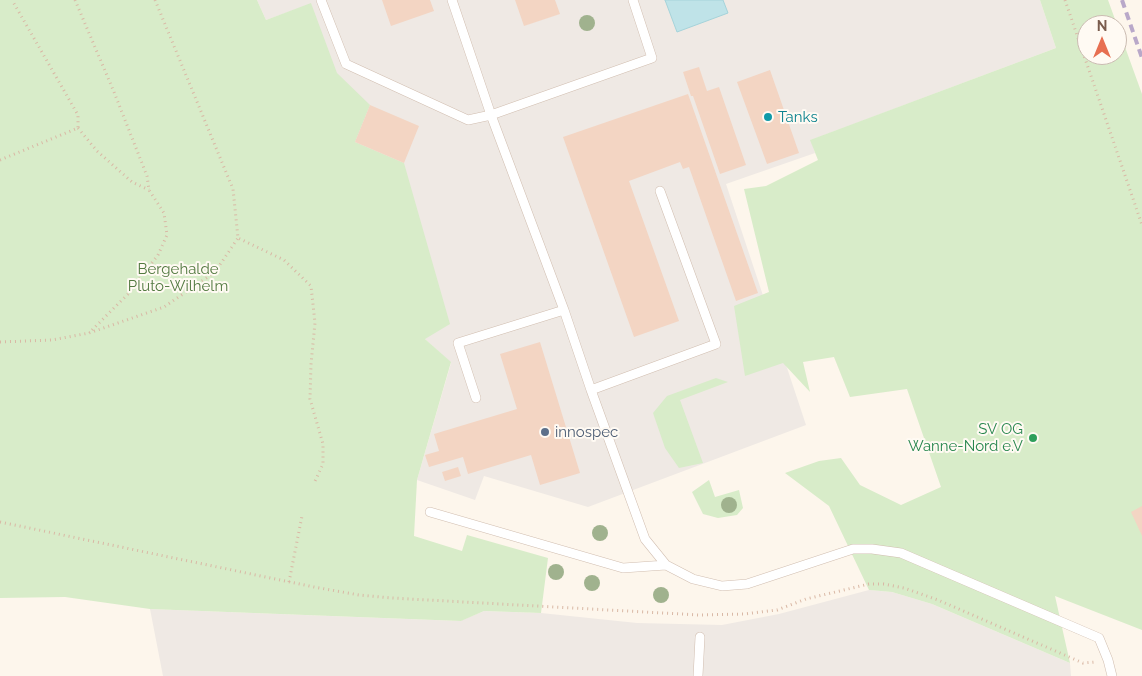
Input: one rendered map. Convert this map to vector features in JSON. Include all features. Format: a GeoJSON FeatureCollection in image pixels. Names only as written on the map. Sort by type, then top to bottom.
{"type":"FeatureCollection","features":[{"type":"Feature","properties":{"kind":"lane"},"geometry":{"type":"LineString","coordinates":[[321,0],[346,64],[468,120],[491,115],[652,58],[633,0]]}},
{"type":"Feature","properties":{"kind":"lane"},"geometry":{"type":"LineString","coordinates":[[452,0],[491,115],[564,310],[645,539],[666,564],[693,579],[722,586],[747,584],[853,549],[872,549],[901,553],[1099,638],[1112,676]]}},
{"type":"Feature","properties":{"kind":"lane"},"geometry":{"type":"LineString","coordinates":[[591,390],[716,344],[660,192]]}},
{"type":"Feature","properties":{"kind":"lane"},"geometry":{"type":"LineString","coordinates":[[476,398],[458,343],[564,310]]}},
{"type":"Feature","properties":{"kind":"lane"},"geometry":{"type":"LineString","coordinates":[[430,512],[624,568],[666,564]]}},
{"type":"Feature","properties":{"kind":"lane"},"geometry":{"type":"LineString","coordinates":[[698,676],[700,637]]}},
{"type":"Feature","properties":{"kind":"path"},"geometry":{"type":"LineString","coordinates":[[12,0],[78,115],[78,128],[97,151],[132,182],[149,190]]}},
{"type":"Feature","properties":{"kind":"path"},"geometry":{"type":"LineString","coordinates":[[75,0],[147,176],[149,190],[164,213],[167,235],[158,255],[128,294],[89,333]]}},
{"type":"Feature","properties":{"kind":"path"},"geometry":{"type":"LineString","coordinates":[[0,342],[52,340],[89,333],[164,307],[215,272],[238,238],[233,190],[155,0]]}},
{"type":"Feature","properties":{"kind":"path"},"geometry":{"type":"LineString","coordinates":[[1065,0],[1142,225]]}},
{"type":"Feature","properties":{"kind":"path"},"geometry":{"type":"LineString","coordinates":[[0,160],[78,128]]}},
{"type":"Feature","properties":{"kind":"path"},"geometry":{"type":"LineString","coordinates":[[238,238],[284,260],[311,286],[315,324],[310,399],[323,444],[323,464],[315,481]]}},
{"type":"Feature","properties":{"kind":"path"},"geometry":{"type":"LineString","coordinates":[[289,582],[302,516]]}},
{"type":"Feature","properties":{"kind":"path"},"geometry":{"type":"LineString","coordinates":[[0,522],[289,582],[359,595],[392,598],[699,615],[744,614],[777,610],[806,599],[869,584],[884,584],[904,588],[938,600],[1084,663],[1108,660]]}},
{"type":"Feature","properties":{"kind":"shaded area"},"geometry":{"type":"Polygon","coordinates":[[[257,0],[1040,0],[1056,48],[811,140],[815,153],[726,184],[806,425],[588,507],[484,476],[475,500],[417,480],[451,363],[425,339],[351,141],[311,4],[266,20],[257,0]]]}},
{"type":"Feature","properties":{"kind":"shaded area"},"geometry":{"type":"Polygon","coordinates":[[[869,590],[892,592],[932,604],[1070,663],[1071,676],[163,676],[150,609],[460,621],[484,611],[541,613],[637,623],[722,625],[779,614],[869,590]]]}},
{"type":"Feature","properties":{"kind":"green space","name":"Bergehalde Pluto-Wilhelm"},"geometry":{"type":"Polygon","coordinates":[[[0,0],[257,0],[266,20],[311,3],[337,73],[370,105],[355,142],[404,163],[450,324],[425,339],[451,362],[417,480],[414,536],[462,551],[467,535],[548,558],[541,613],[484,611],[461,621],[150,609],[65,597],[0,598],[0,0]]]}},
{"type":"Feature","properties":{"kind":"green space"},"geometry":{"type":"Polygon","coordinates":[[[1040,0],[1108,0],[1113,15],[1077,15],[1077,65],[1127,65],[1127,53],[1142,94],[1142,630],[1055,596],[1070,663],[932,604],[892,592],[869,590],[829,506],[785,473],[819,461],[841,458],[860,485],[901,505],[941,487],[907,389],[850,397],[834,357],[803,362],[810,392],[783,363],[745,376],[734,306],[769,292],[744,189],[766,186],[818,160],[810,140],[1056,48],[1040,0]]]}},
{"type":"Feature","properties":{"kind":"green space"},"geometry":{"type":"Polygon","coordinates":[[[716,378],[728,382],[680,400],[703,463],[679,468],[665,448],[653,413],[667,396],[716,378]]]}},
{"type":"Feature","properties":{"kind":"green space"},"geometry":{"type":"Polygon","coordinates":[[[709,480],[715,497],[739,490],[743,508],[737,515],[718,518],[703,514],[692,492],[709,480]]]}},
{"type":"Feature","properties":{"kind":"water"},"geometry":{"type":"Polygon","coordinates":[[[665,0],[723,0],[728,13],[677,32],[665,0]]]}},
{"type":"Feature","properties":{"kind":"building"},"geometry":{"type":"Polygon","coordinates":[[[382,0],[430,0],[434,11],[391,26],[382,0]]]}},
{"type":"Feature","properties":{"kind":"building"},"geometry":{"type":"Polygon","coordinates":[[[515,0],[555,0],[560,14],[524,26],[515,0]]]}},
{"type":"Feature","properties":{"kind":"building","name":"Tanks"},"geometry":{"type":"Polygon","coordinates":[[[699,67],[707,91],[719,87],[746,165],[720,174],[683,72],[699,67]]]}},
{"type":"Feature","properties":{"kind":"building","name":"Tanks"},"geometry":{"type":"Polygon","coordinates":[[[770,70],[799,153],[767,164],[737,82],[770,70]]]}},
{"type":"Feature","properties":{"kind":"building"},"geometry":{"type":"Polygon","coordinates":[[[688,94],[758,293],[736,301],[689,167],[683,169],[680,162],[629,181],[679,321],[634,337],[563,137],[688,94]]]}},
{"type":"Feature","properties":{"kind":"building"},"geometry":{"type":"Polygon","coordinates":[[[370,105],[419,126],[404,163],[355,142],[370,105]]]}},
{"type":"Feature","properties":{"kind":"building"},"geometry":{"type":"Polygon","coordinates":[[[540,342],[580,473],[540,485],[531,455],[468,474],[463,457],[429,467],[425,455],[439,451],[434,434],[517,409],[500,354],[540,342]]]}},
{"type":"Feature","properties":{"kind":"building"},"geometry":{"type":"Polygon","coordinates":[[[458,467],[461,476],[445,481],[442,472],[458,467]]]}},
{"type":"Feature","properties":{"kind":"building"},"geometry":{"type":"Polygon","coordinates":[[[1142,506],[1142,536],[1131,512],[1142,506]]]}},
{"type":"Feature","properties":{"kind":"railway"},"geometry":{"type":"LineString","coordinates":[[1122,0],[1142,58]]}},
{"type":"Feature","properties":{"kind":"place","name":"Tanks"},"geometry":{"type":"Point","coordinates":[768,117]}},
{"type":"Feature","properties":{"kind":"place","name":"innospec"},"geometry":{"type":"Point","coordinates":[545,432]}},
{"type":"Feature","properties":{"kind":"place","name":"SV OG Wanne-Nord e.V"},"geometry":{"type":"Point","coordinates":[1033,438]}}]}
